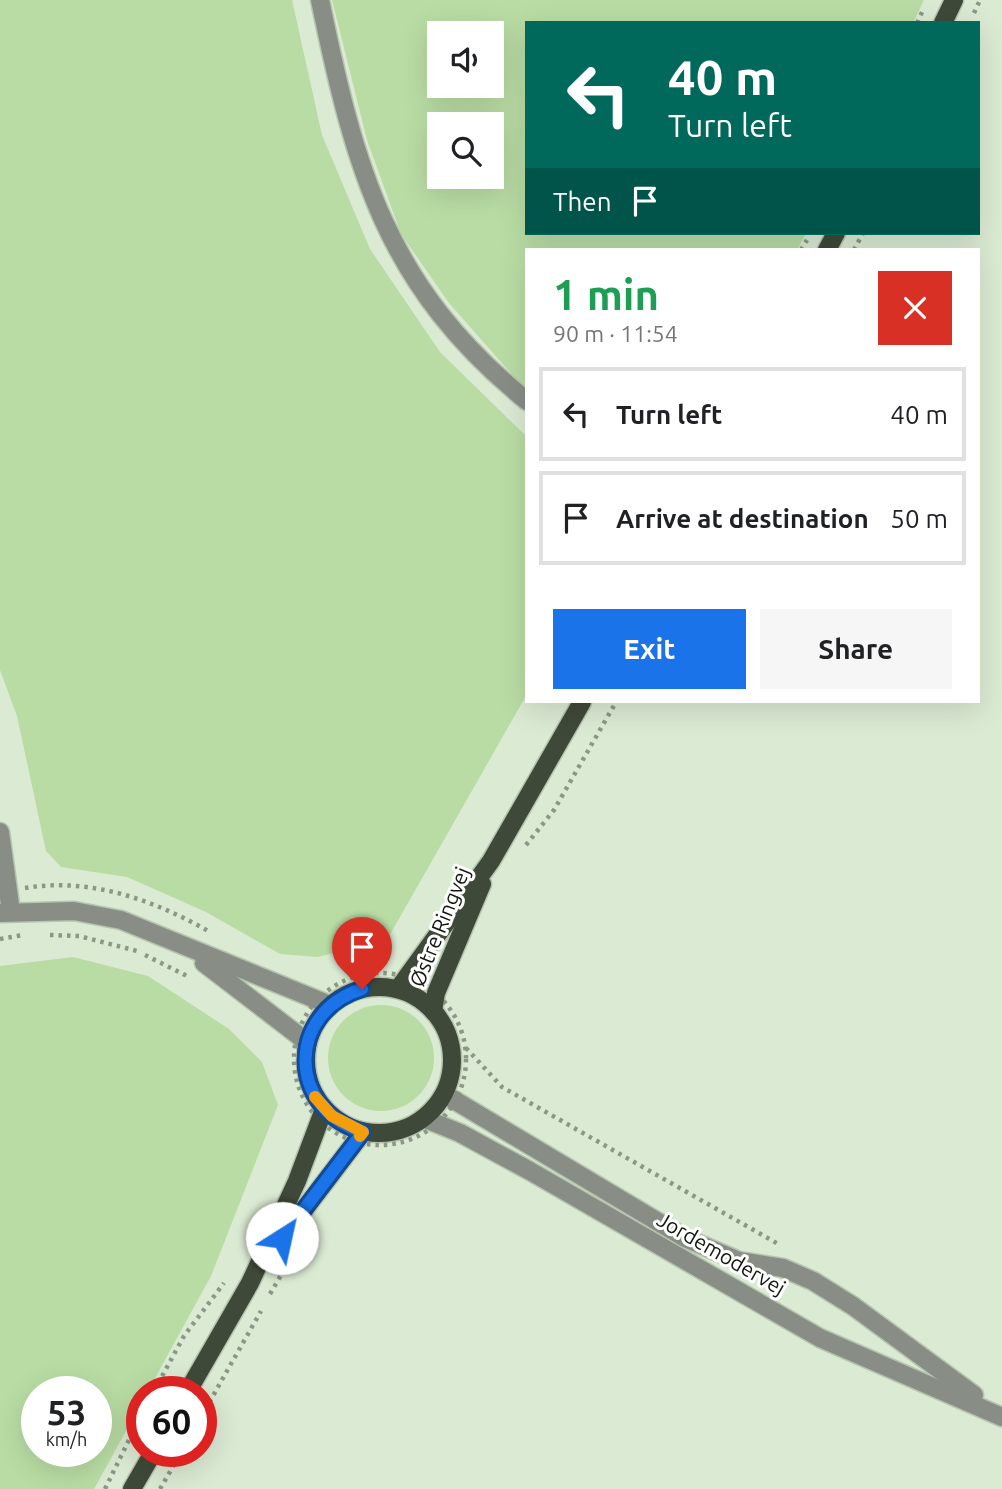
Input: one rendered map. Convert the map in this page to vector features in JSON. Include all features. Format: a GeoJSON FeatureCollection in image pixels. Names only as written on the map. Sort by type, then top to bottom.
{"type":"FeatureCollection","features":[{"type":"Feature","properties":{"kind":"main road"},"geometry":{"type":"LineString","coordinates":[[944,21],[954,0]]}},
{"type":"Feature","properties":{"kind":"main road","name":"Østre Ringvej"},"geometry":{"type":"LineString","coordinates":[[403,983],[491,861],[581,703]]}},
{"type":"Feature","properties":{"kind":"main road","name":"Østre Ringvej"},"geometry":{"type":"LineString","coordinates":[[435,1002],[491,861]]}},
{"type":"Feature","properties":{"kind":"main road"},"geometry":{"type":"LineString","coordinates":[[197,1376],[250,1283],[297,1181],[316,1113],[297,1041],[316,1022],[323,1002],[362,989],[403,983],[419,998],[435,1002],[447,1032],[452,1053],[449,1098],[430,1121],[363,1141],[250,1283]]}},
{"type":"Feature","properties":{"kind":"main road"},"geometry":{"type":"LineString","coordinates":[[316,1113],[342,1123],[363,1141]]}},
{"type":"Feature","properties":{"kind":"main road"},"geometry":{"type":"LineString","coordinates":[[132,1489],[145,1467]]}},
{"type":"Feature","properties":{"kind":"street"},"geometry":{"type":"LineString","coordinates":[[320,0],[353,146],[385,227],[406,267],[450,326],[525,399]]}},
{"type":"Feature","properties":{"kind":"street"},"geometry":{"type":"LineString","coordinates":[[0,832],[6,912],[44,910],[98,915],[142,927],[323,1002]]}},
{"type":"Feature","properties":{"kind":"street"},"geometry":{"type":"LineString","coordinates":[[176,942],[297,1041]]}},
{"type":"Feature","properties":{"kind":"street","name":"Jordemodervej"},"geometry":{"type":"LineString","coordinates":[[449,1098],[685,1238],[738,1261],[783,1268],[813,1281],[853,1306],[1002,1417]]}},
{"type":"Feature","properties":{"kind":"street","name":"Jordemodervej"},"geometry":{"type":"LineString","coordinates":[[430,1121],[530,1171],[820,1338],[1002,1417]]}},
{"type":"Feature","properties":{"kind":"path"},"geometry":{"type":"LineString","coordinates":[[520,853],[554,810],[615,703]]}},
{"type":"Feature","properties":{"kind":"path"},"geometry":{"type":"LineString","coordinates":[[0,939],[27,934]]}},
{"type":"Feature","properties":{"kind":"path"},"geometry":{"type":"LineString","coordinates":[[45,935],[79,936],[110,942],[142,953],[190,977]]}},
{"type":"Feature","properties":{"kind":"path"},"geometry":{"type":"LineString","coordinates":[[388,966],[347,978],[323,1002],[297,1041],[293,1058],[296,1081],[305,1102],[316,1113],[363,1141],[387,1145],[418,1136],[464,1076],[466,1048],[456,1007]]}},
{"type":"Feature","properties":{"kind":"path"},"geometry":{"type":"LineString","coordinates":[[371,972],[403,983],[435,1002],[458,1022]]}},
{"type":"Feature","properties":{"kind":"path"},"geometry":{"type":"LineString","coordinates":[[293,1058],[297,1041]]}},
{"type":"Feature","properties":{"kind":"path"},"geometry":{"type":"LineString","coordinates":[[466,1048],[502,1087],[781,1245]]}},
{"type":"Feature","properties":{"kind":"path"},"geometry":{"type":"LineString","coordinates":[[305,1102],[316,1113]]}},
{"type":"Feature","properties":{"kind":"path"},"geometry":{"type":"LineString","coordinates":[[363,1141],[387,1145]]}},
{"type":"Feature","properties":{"kind":"path"},"geometry":{"type":"LineString","coordinates":[[217,1389],[293,1254]]}},
{"type":"Feature","properties":{"kind":"path"},"geometry":{"type":"LineString","coordinates":[[162,1376],[184,1336],[232,1273]]}},
{"type":"Feature","properties":{"kind":"path"},"geometry":{"type":"LineString","coordinates":[[105,1489],[126,1446]]}},
{"type":"Feature","properties":{"kind":"path"},"geometry":{"type":"LineString","coordinates":[[160,1489],[173,1467]]}},
{"type":"Feature","properties":{"kind":"green space"},"geometry":{"type":"Polygon","coordinates":[[[0,0],[292,0],[322,135],[370,249],[440,352],[525,435],[525,698],[388,938],[318,957],[280,954],[206,912],[127,877],[61,867],[46,851],[17,716],[0,670],[0,0]]]}},
{"type":"Feature","properties":{"kind":"green space"},"geometry":{"type":"Polygon","coordinates":[[[332,0],[924,0],[914,21],[525,21],[525,235],[805,235],[798,248],[525,248],[525,386],[516,379],[449,303],[401,234],[367,140],[332,0]]]}},
{"type":"Feature","properties":{"kind":"green space"},"geometry":{"type":"Polygon","coordinates":[[[73,957],[148,976],[229,1029],[262,1062],[278,1105],[211,1276],[156,1376],[126,1376],[126,1431],[112,1456],[112,1376],[21,1376],[21,1467],[106,1467],[94,1489],[0,1489],[0,966],[73,957]]]}},
{"type":"Feature","properties":{"kind":"green space"},"geometry":{"type":"Polygon","coordinates":[[[381,1005],[401,1009],[418,1021],[430,1038],[434,1058],[430,1078],[418,1095],[401,1107],[381,1111],[361,1107],[344,1095],[332,1078],[328,1058],[332,1038],[344,1021],[361,1009],[381,1005]]]}},
{"type":"Feature","properties":{"kind":"slow traffic"},"geometry":{"type":"LineString","coordinates":[[315,1097],[332,1116],[352,1129],[363,1132],[360,1136]]}},
{"type":"Feature","properties":{"kind":"route"},"geometry":{"type":"LineString","coordinates":[[282,1238],[363,1132],[352,1129],[324,1109],[311,1089],[306,1066],[307,1042],[322,1013],[340,998],[362,989]]}}]}
